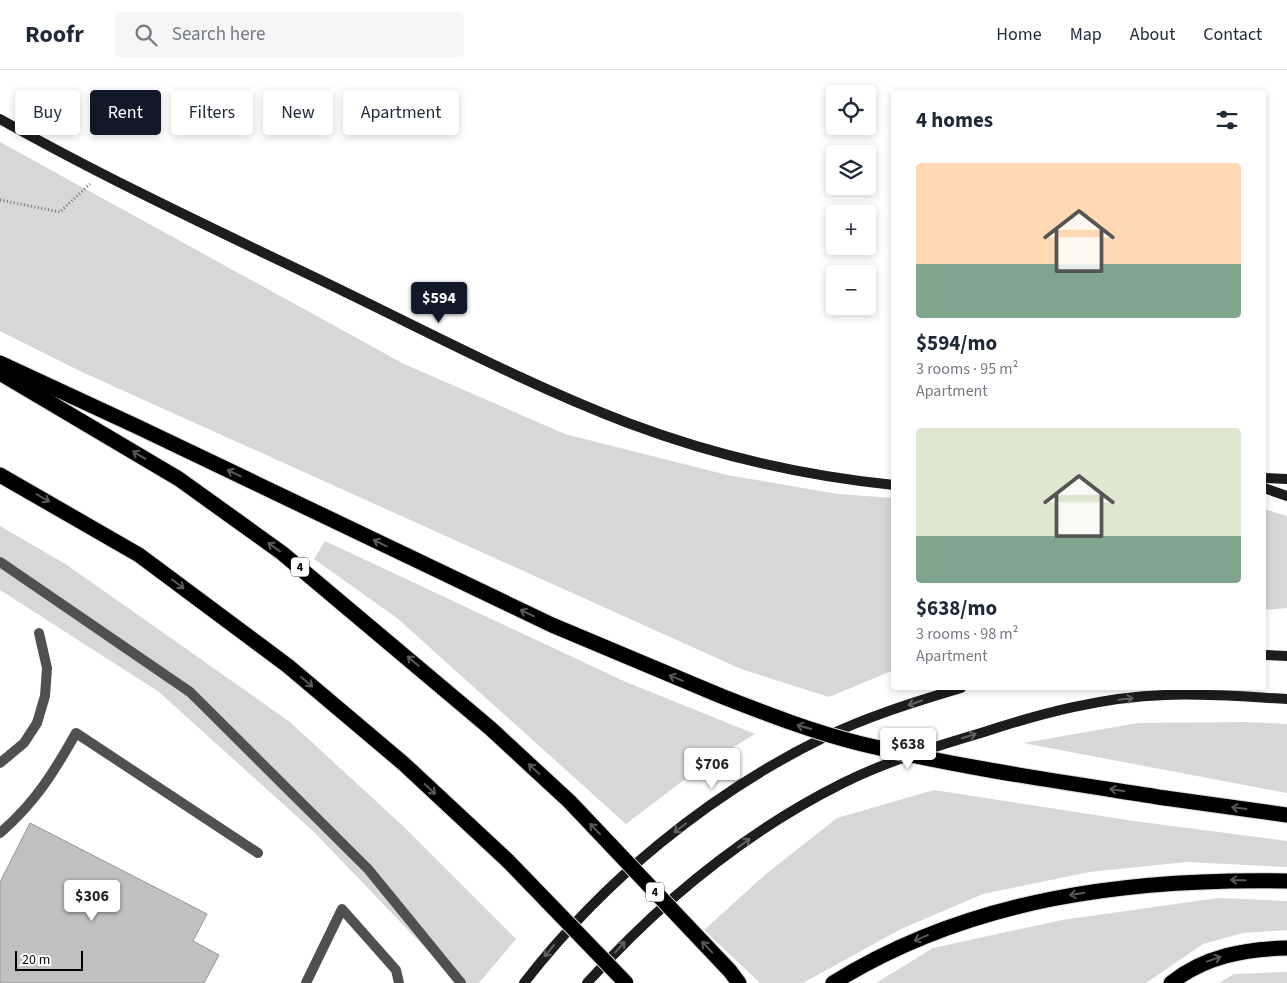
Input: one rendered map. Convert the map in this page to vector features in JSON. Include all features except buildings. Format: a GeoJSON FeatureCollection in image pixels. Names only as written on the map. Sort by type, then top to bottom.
{"type":"FeatureCollection","features":[{"type":"Feature","properties":{"kind":"highway"},"geometry":{"type":"LineString","coordinates":[[0,363],[552,625],[787,722],[860,743],[996,772],[1287,815]]}},
{"type":"Feature","properties":{"kind":"highway","name":"4"},"geometry":{"type":"LineString","coordinates":[[0,373],[180,479],[282,553],[490,728],[570,802],[730,971],[739,983]]}},
{"type":"Feature","properties":{"kind":"highway"},"geometry":{"type":"LineString","coordinates":[[0,475],[139,555],[288,666],[404,764],[508,861],[626,983]]}},
{"type":"Feature","properties":{"kind":"highway"},"geometry":{"type":"LineString","coordinates":[[833,983],[857,968],[899,947],[950,926],[1056,897],[1114,887],[1224,880],[1287,881]]}},
{"type":"Feature","properties":{"kind":"highway"},"geometry":{"type":"LineString","coordinates":[[1172,983],[1181,975],[1210,960],[1240,951],[1287,948]]}},
{"type":"Feature","properties":{"kind":"main road"},"geometry":{"type":"LineString","coordinates":[[0,119],[102,174],[495,365],[565,397],[630,423],[749,460],[814,473],[891,485]]}},
{"type":"Feature","properties":{"kind":"main road"},"geometry":{"type":"LineString","coordinates":[[1266,478],[1287,479]]}},
{"type":"Feature","properties":{"kind":"main road"},"geometry":{"type":"LineString","coordinates":[[1266,489],[1287,496]]}},
{"type":"Feature","properties":{"kind":"main road"},"geometry":{"type":"LineString","coordinates":[[1266,655],[1287,656]]}},
{"type":"Feature","properties":{"kind":"main road"},"geometry":{"type":"LineString","coordinates":[[524,983],[549,951],[594,902],[656,847],[730,792],[770,766],[822,738],[853,724],[955,690]]}},
{"type":"Feature","properties":{"kind":"main road"},"geometry":{"type":"LineString","coordinates":[[587,983],[628,937],[687,885],[795,809],[871,770],[964,738],[1070,708],[1164,695],[1287,699]]}},
{"type":"Feature","properties":{"kind":"lane"},"geometry":{"type":"LineString","coordinates":[[0,562],[190,692],[368,869],[462,983]]}},
{"type":"Feature","properties":{"kind":"lane"},"geometry":{"type":"LineString","coordinates":[[0,763],[24,743],[37,723],[46,696],[47,668],[39,633]]}},
{"type":"Feature","properties":{"kind":"lane"},"geometry":{"type":"LineString","coordinates":[[0,833],[18,818],[51,777],[76,733],[258,852]]}},
{"type":"Feature","properties":{"kind":"lane"},"geometry":{"type":"LineString","coordinates":[[306,983],[342,909],[396,970],[399,983]]}},
{"type":"Feature","properties":{"kind":"path"},"geometry":{"type":"LineString","coordinates":[[0,200],[60,212],[102,174]]}},
{"type":"Feature","properties":{"kind":"shaded area"},"geometry":{"type":"Polygon","coordinates":[[[0,142],[404,364],[565,434],[727,475],[838,494],[891,498],[891,671],[829,697],[741,669],[84,373],[0,331],[0,142]]]}},
{"type":"Feature","properties":{"kind":"shaded area"},"geometry":{"type":"Polygon","coordinates":[[[1266,510],[1287,516],[1287,608],[1266,610],[1266,510]]]}},
{"type":"Feature","properties":{"kind":"shaded area"},"geometry":{"type":"Polygon","coordinates":[[[0,526],[67,565],[290,722],[404,827],[516,939],[479,983],[459,983],[313,831],[159,692],[0,590],[0,526]]]}},
{"type":"Feature","properties":{"kind":"shaded area"},"geometry":{"type":"Polygon","coordinates":[[[325,541],[626,682],[755,734],[705,764],[626,824],[397,618],[314,559],[325,541]]]}},
{"type":"Feature","properties":{"kind":"shaded area"},"geometry":{"type":"Polygon","coordinates":[[[1246,722],[1287,724],[1287,793],[1023,743],[1138,723],[1246,722]]]}},
{"type":"Feature","properties":{"kind":"shaded area"},"geometry":{"type":"Polygon","coordinates":[[[934,790],[1134,821],[1287,841],[1287,867],[1187,862],[1089,872],[983,894],[901,929],[803,983],[760,983],[704,930],[766,874],[837,818],[934,790]]]}},
{"type":"Feature","properties":{"kind":"shaded area"},"geometry":{"type":"Polygon","coordinates":[[[1218,898],[1287,901],[1287,930],[1243,933],[1203,944],[1146,983],[876,983],[933,948],[1062,920],[1218,898]]]}},
{"type":"Feature","properties":{"kind":"shaded area"},"geometry":{"type":"Polygon","coordinates":[[[1287,972],[1287,983],[1219,983],[1234,974],[1287,972]]]}}]}
